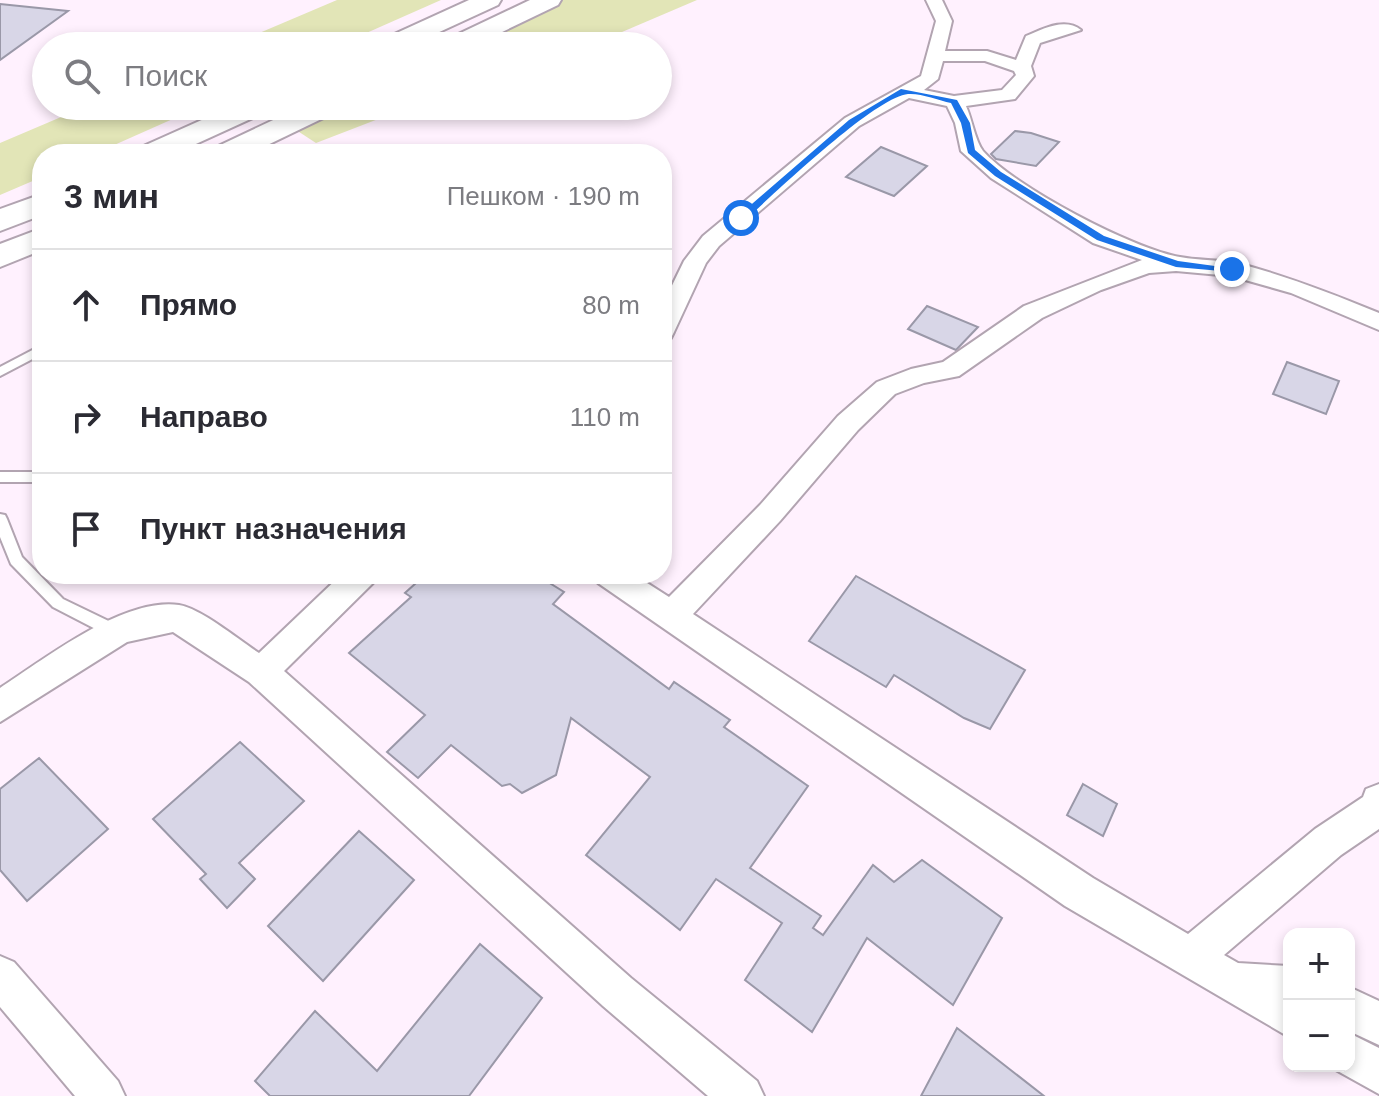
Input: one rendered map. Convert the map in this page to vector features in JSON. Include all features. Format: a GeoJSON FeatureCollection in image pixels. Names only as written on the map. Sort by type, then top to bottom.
{"type":"FeatureCollection","features":[{"type":"Feature","properties":{"kind":"highway"},"geometry":{"type":"LineString","coordinates":[[419,32],[489,0]]}},
{"type":"Feature","properties":{"kind":"highway"},"geometry":{"type":"LineString","coordinates":[[482,32],[549,0]]}},
{"type":"Feature","properties":{"kind":"highway"},"geometry":{"type":"LineString","coordinates":[[172,144],[225,120]]}},
{"type":"Feature","properties":{"kind":"highway"},"geometry":{"type":"LineString","coordinates":[[246,144],[297,120]]}},
{"type":"Feature","properties":{"kind":"highway"},"geometry":{"type":"LineString","coordinates":[[0,221],[32,207]]}},
{"type":"Feature","properties":{"kind":"highway"},"geometry":{"type":"LineString","coordinates":[[0,257],[32,243]]}},
{"type":"Feature","properties":{"kind":"street"},"geometry":{"type":"LineString","coordinates":[[672,310],[695,261],[711,241],[852,122],[929,79],[944,21],[934,0]]}},
{"type":"Feature","properties":{"kind":"street"},"geometry":{"type":"LineString","coordinates":[[904,91],[954,102],[1008,95],[1025,76],[1023,68],[1032,40],[1056,30],[1072,30]]}},
{"type":"Feature","properties":{"kind":"street"},"geometry":{"type":"LineString","coordinates":[[934,56],[987,56],[1023,68]]}},
{"type":"Feature","properties":{"kind":"street"},"geometry":{"type":"LineString","coordinates":[[954,102],[965,123],[971,151],[998,174],[1101,238],[1176,264]]}},
{"type":"Feature","properties":{"kind":"street"},"geometry":{"type":"LineString","coordinates":[[671,616],[848,423],[886,388],[920,375],[950,370],[1033,312],[1093,285],[1146,266],[1176,264],[1232,269],[1299,288],[1379,322]]}},
{"type":"Feature","properties":{"kind":"street"},"geometry":{"type":"LineString","coordinates":[[1349,311],[1379,330]]}},
{"type":"Feature","properties":{"kind":"street"},"geometry":{"type":"LineString","coordinates":[[324,611],[342,584]]}},
{"type":"Feature","properties":{"kind":"street"},"geometry":{"type":"LineString","coordinates":[[261,672],[352,584]]}},
{"type":"Feature","properties":{"kind":"street"},"geometry":{"type":"LineString","coordinates":[[624,584],[1079,892],[1283,1012]]}},
{"type":"Feature","properties":{"kind":"street"},"geometry":{"type":"LineString","coordinates":[[0,706],[116,632],[148,621],[178,618],[261,672],[617,992],[742,1096]]}},
{"type":"Feature","properties":{"kind":"street"},"geometry":{"type":"LineString","coordinates":[[1191,957],[1328,842],[1377,809],[1379,802]]}},
{"type":"Feature","properties":{"kind":"street"},"geometry":{"type":"LineString","coordinates":[[0,976],[103,1096]]}},
{"type":"Feature","properties":{"kind":"street"},"geometry":{"type":"LineString","coordinates":[[1234,982],[1283,986]]}},
{"type":"Feature","properties":{"kind":"street"},"geometry":{"type":"LineString","coordinates":[[1355,1011],[1379,1024]]}},
{"type":"Feature","properties":{"kind":"street"},"geometry":{"type":"LineString","coordinates":[[1355,1058],[1379,1073]]}},
{"type":"Feature","properties":{"kind":"lane"},"geometry":{"type":"LineString","coordinates":[[0,372],[32,354]]}},
{"type":"Feature","properties":{"kind":"lane"},"geometry":{"type":"LineString","coordinates":[[0,477],[32,477]]}},
{"type":"Feature","properties":{"kind":"lane"},"geometry":{"type":"LineString","coordinates":[[0,519],[16,560],[32,576]]}},
{"type":"Feature","properties":{"kind":"lane"},"geometry":{"type":"LineString","coordinates":[[39,584],[58,603],[116,632]]}},
{"type":"Feature","properties":{"kind":"green space"},"geometry":{"type":"Polygon","coordinates":[[[337,0],[441,0],[369,32],[262,32],[337,0]]]}},
{"type":"Feature","properties":{"kind":"green space"},"geometry":{"type":"Polygon","coordinates":[[[560,0],[697,0],[622,32],[493,32],[560,0]]]}},
{"type":"Feature","properties":{"kind":"green space"},"geometry":{"type":"Polygon","coordinates":[[[54,120],[170,120],[116,144],[32,144],[32,181],[0,195],[0,143],[54,120]]]}},
{"type":"Feature","properties":{"kind":"green space"},"geometry":{"type":"Polygon","coordinates":[[[310,120],[376,120],[316,143],[293,128],[310,120]]]}},
{"type":"Feature","properties":{"kind":"building"},"geometry":{"type":"Polygon","coordinates":[[[0,4],[68,11],[39,32],[32,32],[32,37],[0,60],[0,4]]]}},
{"type":"Feature","properties":{"kind":"building"},"geometry":{"type":"Polygon","coordinates":[[[1015,131],[1059,142],[1036,166],[996,159],[991,154],[1015,131]]]}},
{"type":"Feature","properties":{"kind":"building"},"geometry":{"type":"Polygon","coordinates":[[[881,147],[927,166],[894,196],[846,177],[881,147]]]}},
{"type":"Feature","properties":{"kind":"building"},"geometry":{"type":"Polygon","coordinates":[[[927,306],[978,327],[956,350],[908,329],[927,306]]]}},
{"type":"Feature","properties":{"kind":"building"},"geometry":{"type":"Polygon","coordinates":[[[1287,362],[1339,381],[1326,414],[1273,394],[1287,362]]]}},
{"type":"Feature","properties":{"kind":"building"},"geometry":{"type":"Polygon","coordinates":[[[856,576],[1025,670],[990,729],[964,718],[894,675],[886,687],[809,641],[856,576]]]}},
{"type":"Feature","properties":{"kind":"building"},"geometry":{"type":"Polygon","coordinates":[[[415,584],[551,584],[564,592],[553,604],[669,689],[674,682],[730,720],[724,727],[808,786],[750,868],[821,916],[813,928],[823,935],[873,865],[894,882],[922,860],[1002,918],[953,1005],[867,938],[812,1032],[745,980],[782,923],[716,879],[680,930],[586,855],[650,777],[571,718],[556,775],[522,793],[510,784],[502,786],[451,745],[418,778],[387,752],[425,715],[349,653],[411,597],[405,593],[415,584]]]}},
{"type":"Feature","properties":{"kind":"building"},"geometry":{"type":"Polygon","coordinates":[[[240,742],[304,801],[239,863],[255,879],[227,908],[200,879],[206,874],[153,819],[240,742]]]}},
{"type":"Feature","properties":{"kind":"building"},"geometry":{"type":"Polygon","coordinates":[[[39,758],[108,829],[27,901],[0,870],[0,789],[39,758]]]}},
{"type":"Feature","properties":{"kind":"building"},"geometry":{"type":"Polygon","coordinates":[[[1083,784],[1117,804],[1103,836],[1067,815],[1083,784]]]}},
{"type":"Feature","properties":{"kind":"building"},"geometry":{"type":"Polygon","coordinates":[[[359,831],[414,880],[323,981],[268,926],[359,831]]]}},
{"type":"Feature","properties":{"kind":"building"},"geometry":{"type":"Polygon","coordinates":[[[480,944],[542,998],[469,1096],[270,1096],[255,1081],[315,1011],[377,1071],[480,944]]]}},
{"type":"Feature","properties":{"kind":"building"},"geometry":{"type":"Polygon","coordinates":[[[957,1028],[1044,1096],[921,1096],[957,1028]]]}},
{"type":"Feature","properties":{"kind":"route"},"geometry":{"type":"LineString","coordinates":[[741,218],[852,122],[904,91],[940,96],[954,102],[965,123],[971,151],[998,174],[1101,238],[1176,264],[1232,269]]}}]}
